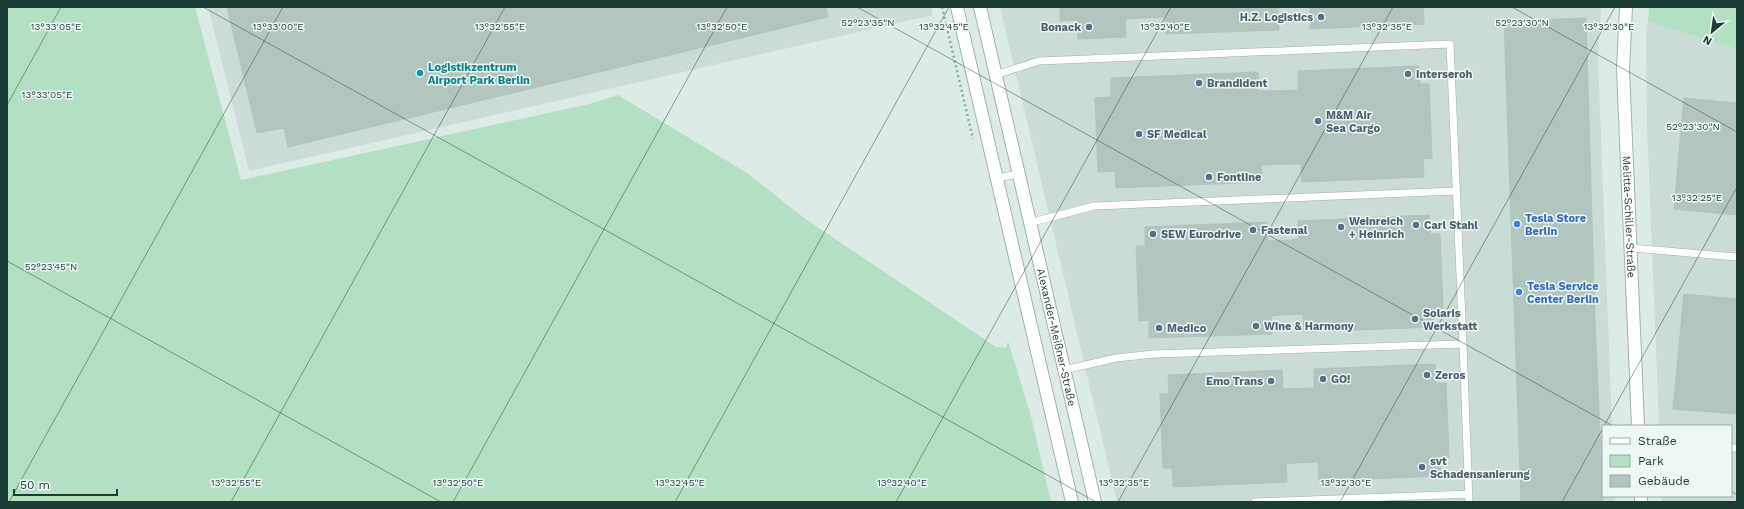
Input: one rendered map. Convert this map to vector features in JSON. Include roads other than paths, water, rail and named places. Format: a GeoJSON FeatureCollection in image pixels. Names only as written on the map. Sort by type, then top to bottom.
{"type":"FeatureCollection","features":[{"type":"Feature","properties":{"kind":"street","name":"Alexander-Meißner-Straße"},"geometry":{"type":"LineString","coordinates":[[957,7],[998,178],[1072,502]]}},
{"type":"Feature","properties":{"kind":"street","name":"Alexander-Meißner-Straße"},"geometry":{"type":"LineString","coordinates":[[980,7],[1095,502]]}},
{"type":"Feature","properties":{"kind":"street","name":"Melitta-Schiller-Straße"},"geometry":{"type":"LineString","coordinates":[[1626,7],[1623,69],[1638,425]]}},
{"type":"Feature","properties":{"kind":"lane"},"geometry":{"type":"LineString","coordinates":[[995,75],[1039,61],[1450,44],[1469,502]]}},
{"type":"Feature","properties":{"kind":"lane"},"geometry":{"type":"LineString","coordinates":[[998,178],[1018,174]]}},
{"type":"Feature","properties":{"kind":"lane"},"geometry":{"type":"LineString","coordinates":[[1029,223],[1094,206],[1456,191]]}},
{"type":"Feature","properties":{"kind":"lane"},"geometry":{"type":"LineString","coordinates":[[1631,248],[1737,257]]}},
{"type":"Feature","properties":{"kind":"lane"},"geometry":{"type":"LineString","coordinates":[[1064,370],[1116,358],[1154,354],[1463,344]]}},
{"type":"Feature","properties":{"kind":"lane"},"geometry":{"type":"LineString","coordinates":[[1255,502],[1469,494]]}},
{"type":"Feature","properties":{"kind":"place","name":"H.Z. Logistics"},"geometry":{"type":"Point","coordinates":[1321,17]}},
{"type":"Feature","properties":{"kind":"place","name":"Bonack"},"geometry":{"type":"Point","coordinates":[1089,27]}},
{"type":"Feature","properties":{"kind":"place","name":"Logistikzentrum Airport Park Berlin"},"geometry":{"type":"Point","coordinates":[420,73]}},
{"type":"Feature","properties":{"kind":"place","name":"Interseroh"},"geometry":{"type":"Point","coordinates":[1408,74]}},
{"type":"Feature","properties":{"kind":"place","name":"Brandident"},"geometry":{"type":"Point","coordinates":[1199,83]}},
{"type":"Feature","properties":{"kind":"place","name":"M&M Air Sea Cargo"},"geometry":{"type":"Point","coordinates":[1318,121]}},
{"type":"Feature","properties":{"kind":"place","name":"SF Medical"},"geometry":{"type":"Point","coordinates":[1139,134]}},
{"type":"Feature","properties":{"kind":"place","name":"Fontline"},"geometry":{"type":"Point","coordinates":[1209,177]}},
{"type":"Feature","properties":{"kind":"place","name":"Tesla Store Berlin"},"geometry":{"type":"Point","coordinates":[1517,224]}},
{"type":"Feature","properties":{"kind":"place","name":"Carl Stahl"},"geometry":{"type":"Point","coordinates":[1416,225]}},
{"type":"Feature","properties":{"kind":"place","name":"Weinreich + Heinrich"},"geometry":{"type":"Point","coordinates":[1341,227]}},
{"type":"Feature","properties":{"kind":"place","name":"Fastenal"},"geometry":{"type":"Point","coordinates":[1253,230]}},
{"type":"Feature","properties":{"kind":"place","name":"SEW Eurodrive"},"geometry":{"type":"Point","coordinates":[1153,234]}},
{"type":"Feature","properties":{"kind":"place","name":"Tesla Service Center Berlin"},"geometry":{"type":"Point","coordinates":[1519,292]}},
{"type":"Feature","properties":{"kind":"place","name":"Solaris Werkstatt"},"geometry":{"type":"Point","coordinates":[1415,319]}},
{"type":"Feature","properties":{"kind":"place","name":"Wine & Harmony"},"geometry":{"type":"Point","coordinates":[1256,326]}},
{"type":"Feature","properties":{"kind":"place","name":"Medico"},"geometry":{"type":"Point","coordinates":[1159,328]}},
{"type":"Feature","properties":{"kind":"place","name":"Zeros"},"geometry":{"type":"Point","coordinates":[1427,375]}},
{"type":"Feature","properties":{"kind":"place","name":"GO!"},"geometry":{"type":"Point","coordinates":[1323,379]}},
{"type":"Feature","properties":{"kind":"place","name":"Emo Trans"},"geometry":{"type":"Point","coordinates":[1271,381]}},
{"type":"Feature","properties":{"kind":"place","name":"svt Schadensanierung"},"geometry":{"type":"Point","coordinates":[1422,467]}}]}
